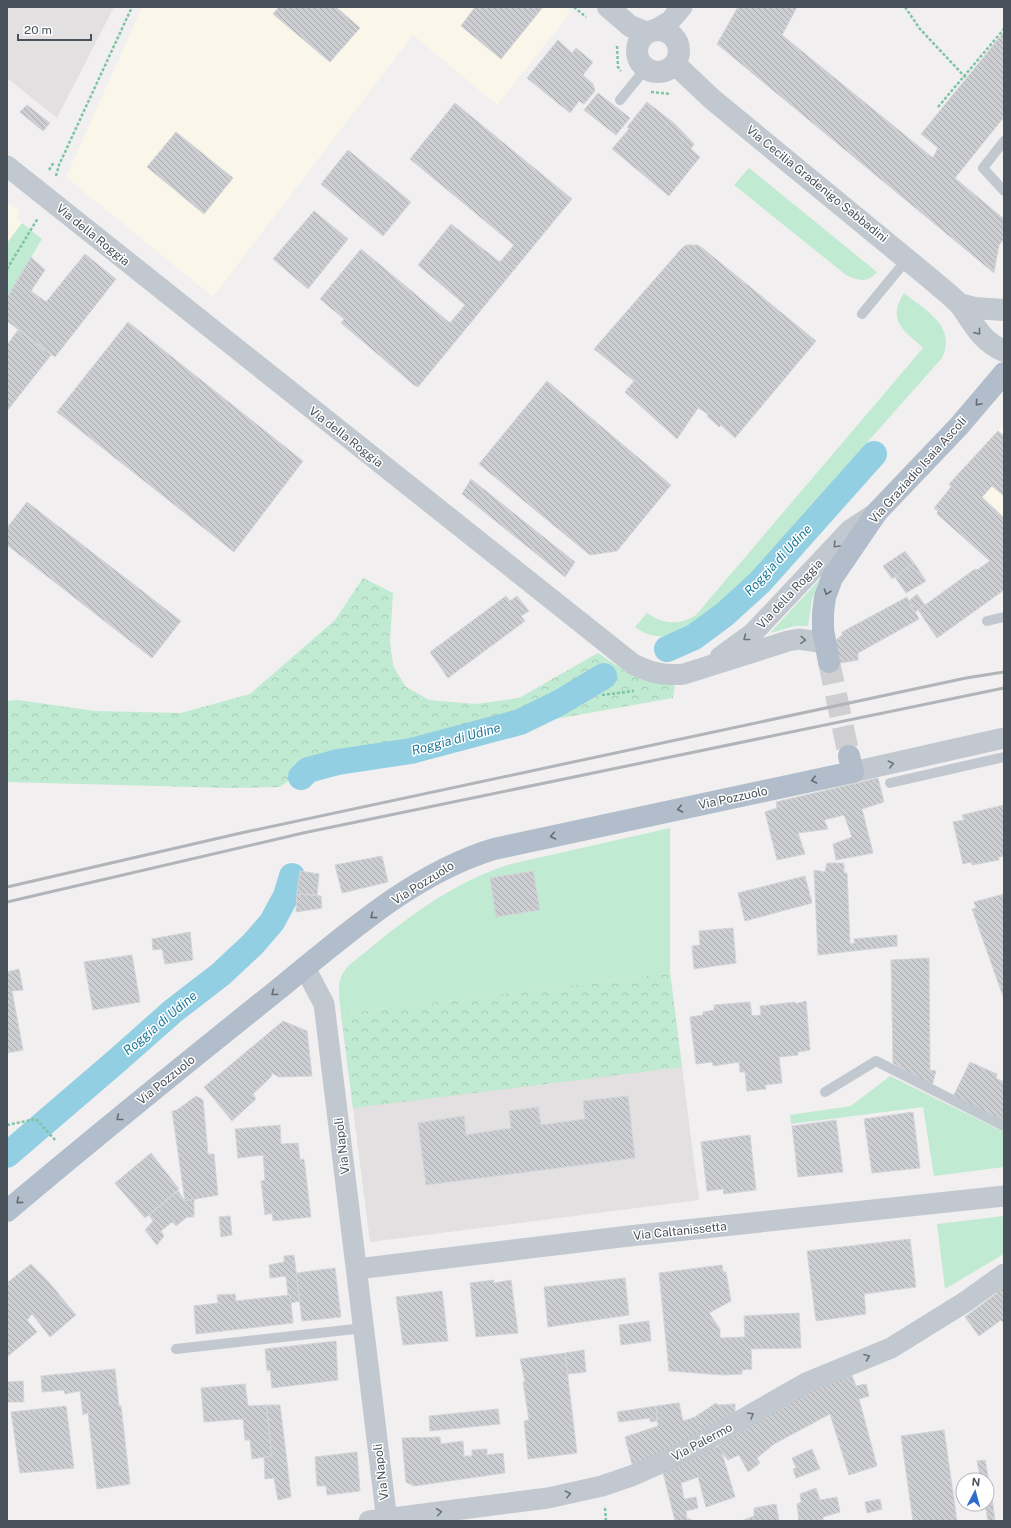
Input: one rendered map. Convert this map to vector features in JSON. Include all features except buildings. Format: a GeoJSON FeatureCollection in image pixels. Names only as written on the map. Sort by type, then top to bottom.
{"type":"FeatureCollection","features":[{"type":"Feature","properties":{"kind":"main road","name":"Via Graziadio Isaia Ascoli"},"geometry":{"type":"LineString","coordinates":[[827,653],[823,613],[825,597],[832,578],[877,512],[959,426],[1004,373]]}},
{"type":"Feature","properties":{"kind":"main road","name":"Via Pozzuolo"},"geometry":{"type":"LineString","coordinates":[[7,1211],[71,1157],[338,941],[410,888],[452,864],[494,849],[851,764]]}},
{"type":"Feature","properties":{"kind":"street"},"geometry":{"type":"LineString","coordinates":[[617,11],[630,26],[651,32],[662,30],[674,37],[679,50],[675,64],[665,71],[658,72],[646,68],[641,63],[637,50],[642,37],[651,32],[670,21],[682,7]]}},
{"type":"Feature","properties":{"kind":"street","name":"Via Cecilia Gradenigo Sabbadini"},"geometry":{"type":"LineString","coordinates":[[675,64],[712,99],[908,258],[959,304],[977,332],[994,347],[1004,352]]}},
{"type":"Feature","properties":{"kind":"street","name":"Via della Roggia"},"geometry":{"type":"LineString","coordinates":[[7,166],[623,658],[641,668],[660,675],[684,674],[788,641],[799,639],[827,653]]}},
{"type":"Feature","properties":{"kind":"street","name":"Via Cecilia Gradenigo Sabbadini"},"geometry":{"type":"LineString","coordinates":[[959,304],[974,308],[1004,310]]}},
{"type":"Feature","properties":{"kind":"street","name":"Via della Roggia"},"geometry":{"type":"LineString","coordinates":[[699,669],[733,649],[753,633],[850,530],[877,512]]}},
{"type":"Feature","properties":{"kind":"street","name":"Via Pozzuolo"},"geometry":{"type":"LineString","coordinates":[[851,764],[1004,738]]}},
{"type":"Feature","properties":{"kind":"street","name":"Via Napoli"},"geometry":{"type":"LineString","coordinates":[[305,968],[324,1004],[364,1328],[381,1520]]}},
{"type":"Feature","properties":{"kind":"street","name":"Via Caltanissetta"},"geometry":{"type":"LineString","coordinates":[[357,1269],[629,1236],[1004,1196]]}},
{"type":"Feature","properties":{"kind":"street","name":"Via Palermo"},"geometry":{"type":"LineString","coordinates":[[381,1520],[548,1498],[602,1486],[634,1475],[701,1443],[806,1383],[891,1348],[965,1302],[1004,1274]]}},
{"type":"Feature","properties":{"kind":"lane"},"geometry":{"type":"LineString","coordinates":[[620,100],[646,68]]}},
{"type":"Feature","properties":{"kind":"lane"},"geometry":{"type":"LineString","coordinates":[[1004,141],[984,168],[1004,191]]}},
{"type":"Feature","properties":{"kind":"lane"},"geometry":{"type":"LineString","coordinates":[[862,314],[908,258]]}},
{"type":"Feature","properties":{"kind":"lane"},"geometry":{"type":"LineString","coordinates":[[987,621],[1004,617]]}},
{"type":"Feature","properties":{"kind":"lane"},"geometry":{"type":"LineString","coordinates":[[890,783],[1004,757]]}},
{"type":"Feature","properties":{"kind":"lane"},"geometry":{"type":"LineString","coordinates":[[825,1092],[876,1061],[1004,1126]]}},
{"type":"Feature","properties":{"kind":"lane"},"geometry":{"type":"LineString","coordinates":[[176,1349],[364,1328]]}},
{"type":"Feature","properties":{"kind":"path"},"geometry":{"type":"LineString","coordinates":[[59,165],[132,7]]}},
{"type":"Feature","properties":{"kind":"path"},"geometry":{"type":"LineString","coordinates":[[905,7],[920,29],[966,78]]}},
{"type":"Feature","properties":{"kind":"path"},"geometry":{"type":"LineString","coordinates":[[938,107],[1004,28]]}},
{"type":"Feature","properties":{"kind":"path"},"geometry":{"type":"LineString","coordinates":[[7,269],[30,230]]}},
{"type":"Feature","properties":{"kind":"path"},"geometry":{"type":"LineString","coordinates":[[602,695],[638,691]]}},
{"type":"Feature","properties":{"kind":"path"},"geometry":{"type":"LineString","coordinates":[[7,1125],[36,1119],[53,1138]]}},
{"type":"Feature","properties":{"kind":"shaded area"},"geometry":{"type":"Polygon","coordinates":[[[7,7],[114,7],[57,118],[7,78],[7,7]]]}},
{"type":"Feature","properties":{"kind":"shaded area"},"geometry":{"type":"Polygon","coordinates":[[[142,7],[565,7],[571,12],[497,105],[413,35],[213,297],[66,177],[142,7]]]}},
{"type":"Feature","properties":{"kind":"shaded area"},"geometry":{"type":"Polygon","coordinates":[[[7,201],[19,211],[17,219],[22,223],[7,243],[7,201]]]}},
{"type":"Feature","properties":{"kind":"shaded area"},"geometry":{"type":"Polygon","coordinates":[[[1004,424],[1004,518],[949,484],[1004,424]]]}},
{"type":"Feature","properties":{"kind":"shaded area"},"geometry":{"type":"Polygon","coordinates":[[[670,973],[699,1200],[370,1242],[341,1014],[670,973]]]}},
{"type":"Feature","properties":{"kind":"green space"},"geometry":{"type":"Polygon","coordinates":[[[749,168],[877,272],[874,276],[859,280],[846,275],[734,185],[749,168]]]}},
{"type":"Feature","properties":{"kind":"green space"},"geometry":{"type":"Polygon","coordinates":[[[22,223],[42,239],[7,298],[7,243],[22,223]]]}},
{"type":"Feature","properties":{"kind":"green space"},"geometry":{"type":"Polygon","coordinates":[[[904,293],[930,313],[942,328],[946,347],[942,358],[745,580],[722,603],[695,624],[680,632],[665,636],[650,635],[635,627],[647,613],[659,620],[671,622],[683,621],[696,615],[923,348],[904,330],[897,318],[899,303],[904,293]]]}},
{"type":"Feature","properties":{"kind":"green space"},"geometry":{"type":"Polygon","coordinates":[[[363,578],[393,593],[390,641],[393,666],[406,687],[429,700],[476,704],[519,698],[598,653],[634,675],[652,681],[675,685],[673,698],[516,726],[480,729],[307,767],[280,787],[230,788],[7,782],[7,701],[18,700],[95,711],[181,713],[250,694],[335,620],[363,578]]]}},
{"type":"Feature","properties":{"kind":"green space"},"geometry":{"type":"Polygon","coordinates":[[[820,579],[812,599],[808,626],[795,626],[770,633],[820,579]]]}},
{"type":"Feature","properties":{"kind":"green space"},"geometry":{"type":"Polygon","coordinates":[[[670,828],[670,973],[341,1014],[339,986],[342,975],[347,967],[401,924],[435,900],[454,889],[472,879],[511,864],[670,828]]]}},
{"type":"Feature","properties":{"kind":"green space"},"geometry":{"type":"Polygon","coordinates":[[[670,973],[682,1067],[353,1108],[341,1014],[670,973]]]}},
{"type":"Feature","properties":{"kind":"green space"},"geometry":{"type":"Polygon","coordinates":[[[890,1076],[1004,1132],[1004,1167],[934,1176],[923,1107],[791,1124],[790,1115],[851,1106],[890,1076]]]}},
{"type":"Feature","properties":{"kind":"green space"},"geometry":{"type":"Polygon","coordinates":[[[1004,1216],[1004,1254],[945,1289],[937,1224],[1004,1216]]]}},
{"type":"Feature","properties":{"kind":"waterway","name":"Roggia di Udine"},"geometry":{"type":"LineString","coordinates":[[667,649],[694,637],[725,614],[760,582],[874,454]]}},
{"type":"Feature","properties":{"kind":"waterway","name":"Roggia di Udine"},"geometry":{"type":"LineString","coordinates":[[301,777],[308,770],[338,762],[411,751],[520,722],[559,703],[604,676]]}},
{"type":"Feature","properties":{"kind":"waterway","name":"Roggia di Udine"},"geometry":{"type":"LineString","coordinates":[[7,1155],[173,1011],[221,974],[253,944],[272,922],[286,896],[292,876]]}},
{"type":"Feature","properties":{"kind":"tunnel"},"geometry":{"type":"LineString","coordinates":[[829,662],[849,756]]}},
{"type":"Feature","properties":{"kind":"railway"},"geometry":{"type":"LineString","coordinates":[[7,887],[241,833],[966,678],[1004,672]]}},
{"type":"Feature","properties":{"kind":"railway"},"geometry":{"type":"LineString","coordinates":[[7,902],[303,833],[1004,688]]}}]}
